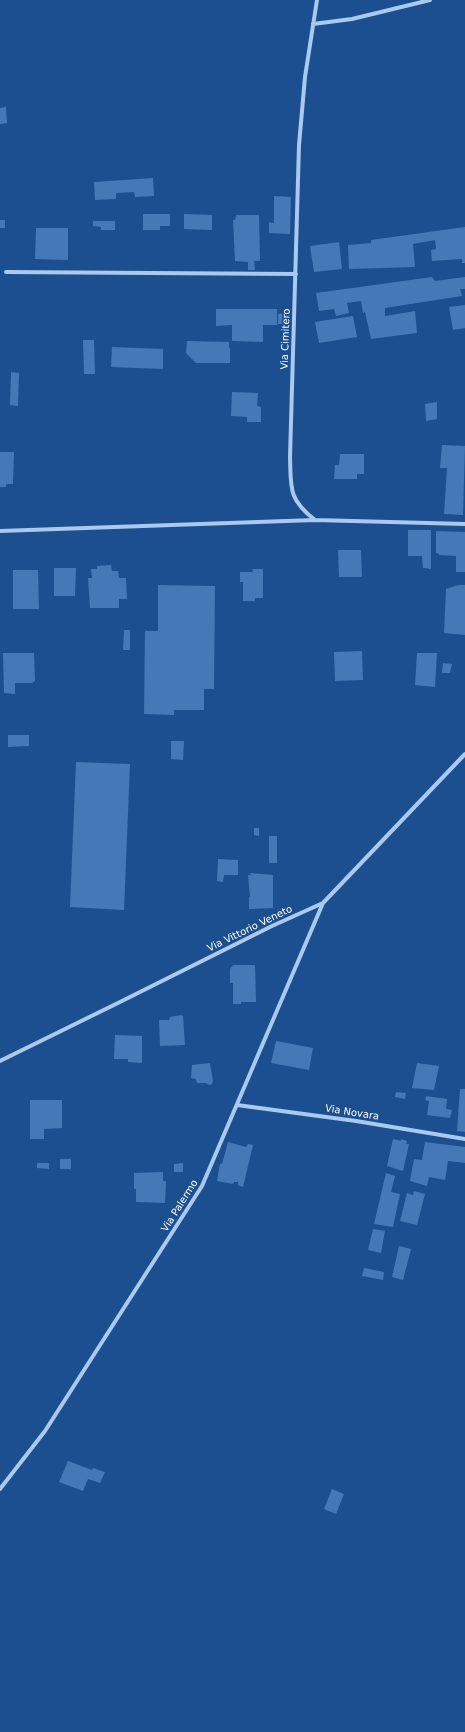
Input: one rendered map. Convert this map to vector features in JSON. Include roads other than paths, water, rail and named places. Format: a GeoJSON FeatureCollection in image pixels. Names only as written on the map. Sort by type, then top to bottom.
{"type":"FeatureCollection","features":[{"type":"Feature","properties":{"kind":"street","name":"Via Cimitero"},"geometry":{"type":"LineString","coordinates":[[315,520],[302,510],[292,492],[290,457],[299,145],[305,76],[317,0]]}},
{"type":"Feature","properties":{"kind":"street"},"geometry":{"type":"LineString","coordinates":[[313,24],[352,19],[430,0]]}},
{"type":"Feature","properties":{"kind":"street"},"geometry":{"type":"LineString","coordinates":[[6,272],[296,274]]}},
{"type":"Feature","properties":{"kind":"street"},"geometry":{"type":"LineString","coordinates":[[0,531],[315,520],[465,524]]}},
{"type":"Feature","properties":{"kind":"street","name":"Via Vittorio Veneto"},"geometry":{"type":"LineString","coordinates":[[0,1060],[122,1002],[272,926],[323,903],[465,754]]}},
{"type":"Feature","properties":{"kind":"street","name":"Via Palermo"},"geometry":{"type":"LineString","coordinates":[[0,1489],[45,1431],[202,1186],[323,903]]}},
{"type":"Feature","properties":{"kind":"street","name":"Via Novara"},"geometry":{"type":"LineString","coordinates":[[237,1105],[356,1121],[465,1139]]}}]}
